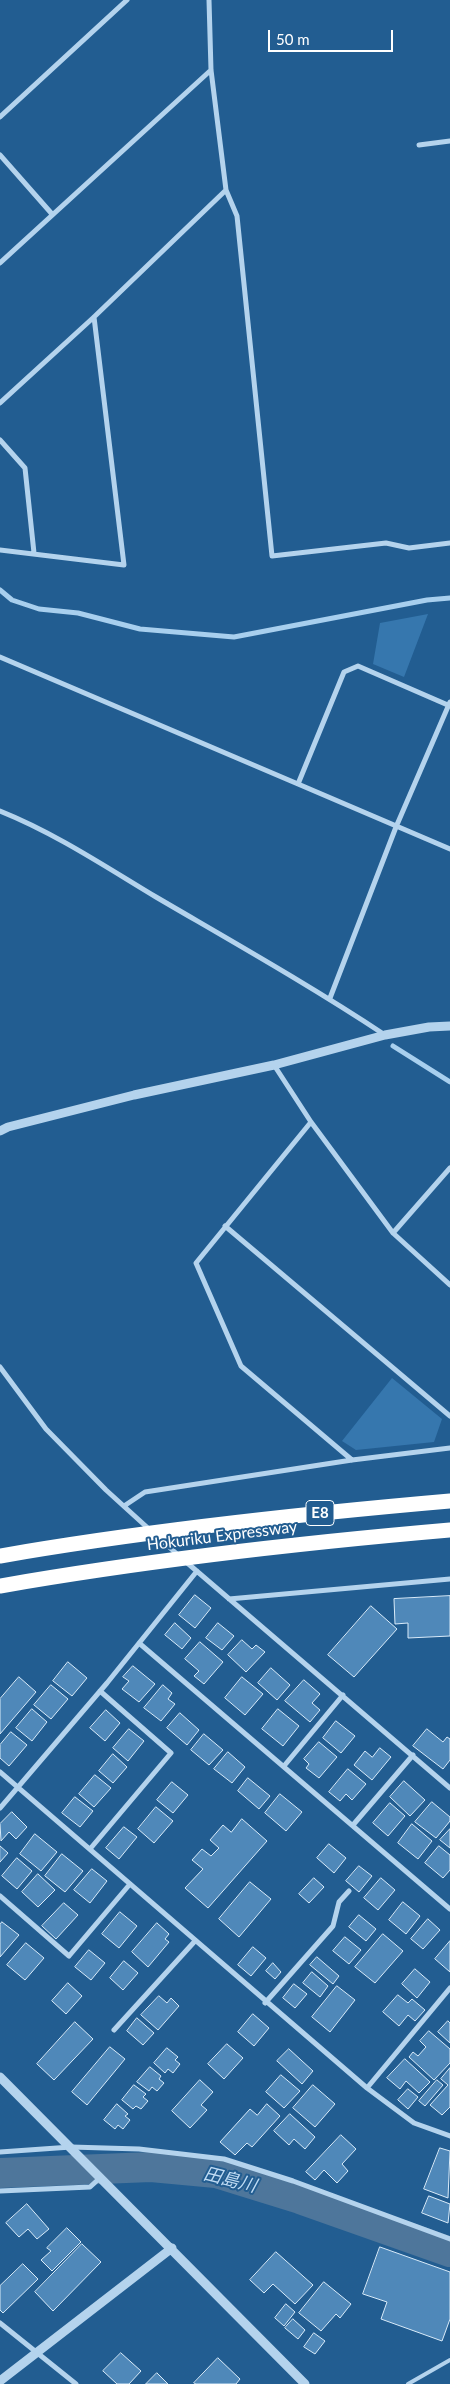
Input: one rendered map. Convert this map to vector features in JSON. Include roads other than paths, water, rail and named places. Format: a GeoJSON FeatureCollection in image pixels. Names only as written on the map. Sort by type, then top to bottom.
{"type":"FeatureCollection","features":[{"type":"Feature","properties":{"kind":"highway","name":"Hokuriku Expressway"},"geometry":{"type":"LineString","coordinates":[[0,1556],[61,1545],[190,1528],[450,1501]]}},
{"type":"Feature","properties":{"kind":"highway","name":"Hokuriku Expressway"},"geometry":{"type":"LineString","coordinates":[[0,1586],[85,1571],[214,1554],[450,1530]]}},
{"type":"Feature","properties":{"kind":"street"},"geometry":{"type":"LineString","coordinates":[[0,117],[127,0]]}},
{"type":"Feature","properties":{"kind":"street"},"geometry":{"type":"LineString","coordinates":[[209,0],[211,70],[226,190],[237,216],[272,556],[386,543],[409,548],[450,544]]}},
{"type":"Feature","properties":{"kind":"street"},"geometry":{"type":"LineString","coordinates":[[0,263],[211,70]]}},
{"type":"Feature","properties":{"kind":"street"},"geometry":{"type":"LineString","coordinates":[[419,145],[450,141]]}},
{"type":"Feature","properties":{"kind":"street"},"geometry":{"type":"LineString","coordinates":[[0,155],[52,214]]}},
{"type":"Feature","properties":{"kind":"street"},"geometry":{"type":"LineString","coordinates":[[0,403],[94,317],[226,190]]}},
{"type":"Feature","properties":{"kind":"street"},"geometry":{"type":"LineString","coordinates":[[0,550],[124,565],[94,317]]}},
{"type":"Feature","properties":{"kind":"street"},"geometry":{"type":"LineString","coordinates":[[0,440],[26,468],[34,553]]}},
{"type":"Feature","properties":{"kind":"street"},"geometry":{"type":"LineString","coordinates":[[0,657],[450,849]]}},
{"type":"Feature","properties":{"kind":"street"},"geometry":{"type":"LineString","coordinates":[[298,784],[344,672],[358,666],[450,705],[396,827],[330,998]]}},
{"type":"Feature","properties":{"kind":"street"},"geometry":{"type":"LineString","coordinates":[[0,810],[21,819],[330,998],[385,1035]]}},
{"type":"Feature","properties":{"kind":"street"},"geometry":{"type":"LineString","coordinates":[[0,1132],[8,1127],[134,1094],[274,1065],[385,1035],[429,1027],[450,1026]]}},
{"type":"Feature","properties":{"kind":"street"},"geometry":{"type":"LineString","coordinates":[[274,1065],[311,1122],[393,1233],[450,1286]]}},
{"type":"Feature","properties":{"kind":"street"},"geometry":{"type":"LineString","coordinates":[[311,1122],[196,1263],[241,1366],[352,1460]]}},
{"type":"Feature","properties":{"kind":"street"},"geometry":{"type":"LineString","coordinates":[[393,1233],[450,1168]]}},
{"type":"Feature","properties":{"kind":"street"},"geometry":{"type":"LineString","coordinates":[[225,1226],[450,1416]]}},
{"type":"Feature","properties":{"kind":"street"},"geometry":{"type":"LineString","coordinates":[[0,1367],[46,1429],[124,1506],[229,1599],[450,1788]]}},
{"type":"Feature","properties":{"kind":"street"},"geometry":{"type":"LineString","coordinates":[[124,1506],[145,1492],[352,1460],[450,1448]]}},
{"type":"Feature","properties":{"kind":"street"},"geometry":{"type":"LineString","coordinates":[[0,1808],[100,1691],[197,1571]]}},
{"type":"Feature","properties":{"kind":"street"},"geometry":{"type":"LineString","coordinates":[[229,1599],[450,1579]]}},
{"type":"Feature","properties":{"kind":"street"},"geometry":{"type":"LineString","coordinates":[[139,1643],[450,1909]]}},
{"type":"Feature","properties":{"kind":"street"},"geometry":{"type":"LineString","coordinates":[[90,1849],[171,1753],[100,1691]]}},
{"type":"Feature","properties":{"kind":"street"},"geometry":{"type":"LineString","coordinates":[[284,1766],[343,1695]]}},
{"type":"Feature","properties":{"kind":"street"},"geometry":{"type":"LineString","coordinates":[[353,1825],[413,1755]]}},
{"type":"Feature","properties":{"kind":"street"},"geometry":{"type":"LineString","coordinates":[[0,1772],[367,2088],[414,2123],[450,2136]]}},
{"type":"Feature","properties":{"kind":"street"},"geometry":{"type":"LineString","coordinates":[[0,1896],[69,1956],[130,1884]]}},
{"type":"Feature","properties":{"kind":"street"},"geometry":{"type":"LineString","coordinates":[[265,2002],[334,1926],[339,1902],[349,1891]]}},
{"type":"Feature","properties":{"kind":"street"},"geometry":{"type":"LineString","coordinates":[[114,2030],[195,1941]]}},
{"type":"Feature","properties":{"kind":"street"},"geometry":{"type":"LineString","coordinates":[[367,2088],[450,1988]]}},
{"type":"Feature","properties":{"kind":"street"},"geometry":{"type":"LineString","coordinates":[[0,2077],[305,2384]]}},
{"type":"Feature","properties":{"kind":"street"},"geometry":{"type":"LineString","coordinates":[[0,2152],[71,2147],[139,2149],[224,2159],[293,2181],[450,2239]]}},
{"type":"Feature","properties":{"kind":"street"},"geometry":{"type":"LineString","coordinates":[[0,2191],[90,2186],[100,2177]]}},
{"type":"Feature","properties":{"kind":"street"},"geometry":{"type":"LineString","coordinates":[[0,2381],[172,2248]]}},
{"type":"Feature","properties":{"kind":"street"},"geometry":{"type":"LineString","coordinates":[[0,2323],[76,2384]]}},
{"type":"Feature","properties":{"kind":"lane"},"geometry":{"type":"LineString","coordinates":[[408,2384],[450,2360]]}},
{"type":"Feature","properties":{"kind":"waterway"},"geometry":{"type":"LineString","coordinates":[[0,590],[12,600],[39,609],[78,613],[140,629],[234,637],[427,600],[450,598]]}},
{"type":"Feature","properties":{"kind":"waterway"},"geometry":{"type":"LineString","coordinates":[[393,1046],[450,1082]]}},
{"type":"Feature","properties":{"kind":"waterway","name":"田島川"},"geometry":{"type":"LineString","coordinates":[[0,2173],[151,2167],[216,2173],[300,2199],[450,2252]]}}]}
